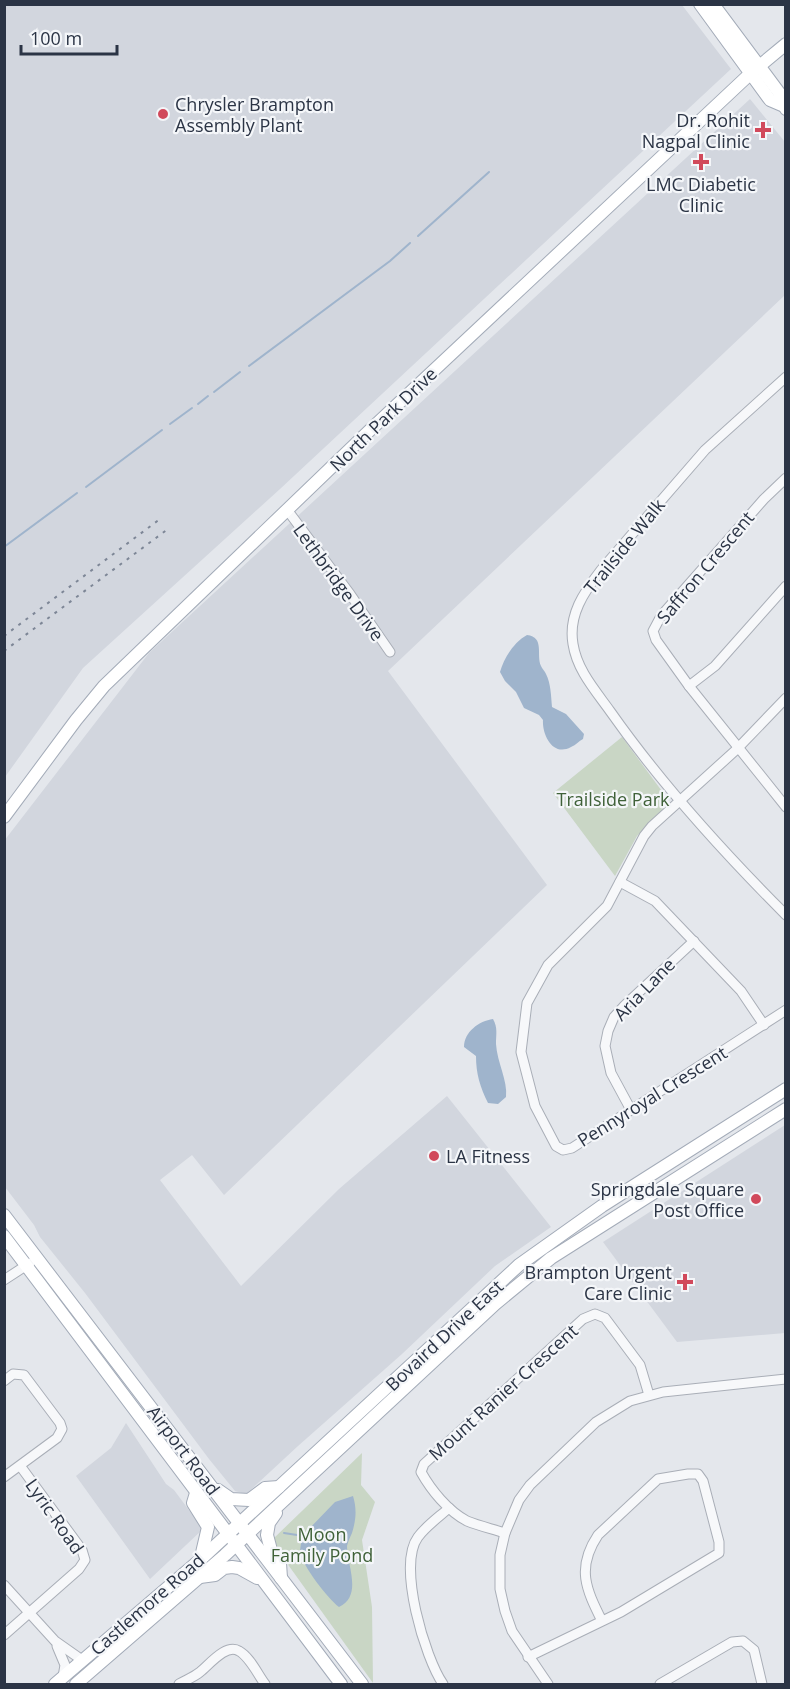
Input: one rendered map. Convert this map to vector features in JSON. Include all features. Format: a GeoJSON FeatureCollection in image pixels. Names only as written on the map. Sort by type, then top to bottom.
{"type":"FeatureCollection","features":[{"type":"Feature","properties":{"kind":"main road"},"geometry":{"type":"LineString","coordinates":[[700,4],[755,70]]}},
{"type":"Feature","properties":{"kind":"main road"},"geometry":{"type":"LineString","coordinates":[[713,4],[755,70],[770,100],[785,107]]}},
{"type":"Feature","properties":{"kind":"main road","name":"North Park Drive"},"geometry":{"type":"LineString","coordinates":[[4,817],[104,686],[368,432],[755,70],[786,44]]}},
{"type":"Feature","properties":{"kind":"main road","name":"Bovaird Drive East"},"geometry":{"type":"LineString","coordinates":[[247,1534],[283,1492],[519,1264],[602,1206],[786,1089]]}},
{"type":"Feature","properties":{"kind":"main road","name":"Bovaird Drive East"},"geometry":{"type":"LineString","coordinates":[[239,1523],[283,1492],[513,1288],[551,1258],[786,1109]]}},
{"type":"Feature","properties":{"kind":"main road"},"geometry":{"type":"LineString","coordinates":[[602,1206],[604,1223]]}},
{"type":"Feature","properties":{"kind":"main road","name":"Airport Road"},"geometry":{"type":"LineString","coordinates":[[4,1215],[32,1262],[196,1492],[341,1684]]}},
{"type":"Feature","properties":{"kind":"main road","name":"Airport Road"},"geometry":{"type":"LineString","coordinates":[[4,1236],[32,1262],[210,1485],[362,1684]]}},
{"type":"Feature","properties":{"kind":"main road"},"geometry":{"type":"LineString","coordinates":[[210,1485],[231,1499],[241,1501],[249,1500],[265,1488],[283,1492],[267,1529],[268,1543],[280,1563],[281,1578]]}},
{"type":"Feature","properties":{"kind":"main road"},"geometry":{"type":"LineString","coordinates":[[196,1492],[193,1503],[208,1527],[201,1559]]}},
{"type":"Feature","properties":{"kind":"main road","name":"Castlemore Road"},"geometry":{"type":"LineString","coordinates":[[59,1681],[201,1559],[239,1523]]}},
{"type":"Feature","properties":{"kind":"main road","name":"Castlemore Road"},"geometry":{"type":"LineString","coordinates":[[76,1684],[247,1534]]}},
{"type":"Feature","properties":{"kind":"main road"},"geometry":{"type":"LineString","coordinates":[[200,1577],[215,1575],[224,1568],[236,1567],[266,1584]]}},
{"type":"Feature","properties":{"kind":"street","name":"Trailside Walk"},"geometry":{"type":"LineString","coordinates":[[786,377],[705,450],[601,570],[586,590],[576,609],[572,625],[572,643],[578,665],[644,757],[720,849],[786,915]]}},
{"type":"Feature","properties":{"kind":"street","name":"Saffron Crescent"},"geometry":{"type":"LineString","coordinates":[[786,478],[764,499],[661,616],[654,628],[656,640],[689,687],[786,807]]}},
{"type":"Feature","properties":{"kind":"street","name":"Lethbridge Drive"},"geometry":{"type":"LineString","coordinates":[[288,511],[390,652]]}},
{"type":"Feature","properties":{"kind":"street"},"geometry":{"type":"LineString","coordinates":[[689,687],[715,666],[786,586]]}},
{"type":"Feature","properties":{"kind":"street","name":"Pennyroyal Crescent"},"geometry":{"type":"LineString","coordinates":[[786,698],[737,749],[652,826],[607,906],[548,965],[527,1003],[521,1052],[535,1106],[556,1146],[563,1150],[572,1148],[786,1010]]}},
{"type":"Feature","properties":{"kind":"street"},"geometry":{"type":"LineString","coordinates":[[620,882],[655,901],[741,990],[765,1025]]}},
{"type":"Feature","properties":{"kind":"street","name":"Aria Lane"},"geometry":{"type":"LineString","coordinates":[[631,1110],[611,1073],[605,1046],[608,1031],[614,1017],[625,1005],[694,941]]}},
{"type":"Feature","properties":{"kind":"street"},"geometry":{"type":"LineString","coordinates":[[4,1281],[32,1262]]}},
{"type":"Feature","properties":{"kind":"street","name":"Mount Ranier Crescent"},"geometry":{"type":"LineString","coordinates":[[505,1533],[467,1521],[449,1508],[426,1481],[421,1472],[424,1464],[583,1319],[595,1314],[605,1318],[640,1365],[649,1395]]}},
{"type":"Feature","properties":{"kind":"street"},"geometry":{"type":"LineString","coordinates":[[4,1381],[17,1373],[24,1375],[62,1426],[59,1436],[21,1467],[4,1477]]}},
{"type":"Feature","properties":{"kind":"street"},"geometry":{"type":"LineString","coordinates":[[548,1684],[528,1657],[511,1628],[500,1589],[500,1555],[505,1533],[519,1500],[542,1472],[607,1413],[630,1401],[663,1392],[786,1379]]}},
{"type":"Feature","properties":{"kind":"street","name":"Lyric Road"},"geometry":{"type":"LineString","coordinates":[[21,1467],[81,1550],[85,1560],[80,1569],[29,1613]]}},
{"type":"Feature","properties":{"kind":"street"},"geometry":{"type":"LineString","coordinates":[[528,1657],[621,1612],[719,1553],[719,1542],[703,1481],[698,1474],[658,1479],[598,1535],[588,1554],[585,1581],[602,1621]]}},
{"type":"Feature","properties":{"kind":"street"},"geometry":{"type":"LineString","coordinates":[[443,1684],[435,1673],[422,1638],[412,1591],[411,1556],[417,1538],[449,1508]]}},
{"type":"Feature","properties":{"kind":"street"},"geometry":{"type":"LineString","coordinates":[[4,1585],[55,1641],[82,1660]]}},
{"type":"Feature","properties":{"kind":"street"},"geometry":{"type":"LineString","coordinates":[[4,1635],[29,1613]]}},
{"type":"Feature","properties":{"kind":"street"},"geometry":{"type":"LineString","coordinates":[[55,1641],[65,1665],[59,1681]]}},
{"type":"Feature","properties":{"kind":"street"},"geometry":{"type":"LineString","coordinates":[[662,1684],[732,1642],[743,1641],[754,1650],[762,1684]]}},
{"type":"Feature","properties":{"kind":"street"},"geometry":{"type":"LineString","coordinates":[[179,1684],[200,1672],[231,1648],[242,1653],[265,1684]]}},
{"type":"Feature","properties":{"kind":"shaded area","name":"Chrysler Brampton Assembly Plant"},"geometry":{"type":"Polygon","coordinates":[[[5,4],[682,5],[731,69],[280,489],[83,668],[5,777],[5,4]]]}},
{"type":"Feature","properties":{"kind":"shaded area"},"geometry":{"type":"Polygon","coordinates":[[[750,99],[785,142],[785,295],[388,671],[547,885],[224,1195],[192,1155],[160,1180],[241,1286],[339,1189],[447,1096],[551,1227],[495,1266],[402,1354],[242,1496],[242,1493],[235,1491],[209,1459],[85,1293],[40,1237],[34,1225],[5,1187],[4,841],[149,653],[750,99]]]}},
{"type":"Feature","properties":{"kind":"shaded area"},"geometry":{"type":"Polygon","coordinates":[[[785,1125],[785,1333],[677,1342],[603,1242],[785,1125]]]}},
{"type":"Feature","properties":{"kind":"shaded area"},"geometry":{"type":"Polygon","coordinates":[[[126,1423],[166,1484],[174,1490],[203,1529],[150,1579],[76,1476],[111,1448],[126,1423]]]}},
{"type":"Feature","properties":{"kind":"green space","name":"Trailside Park"},"geometry":{"type":"Polygon","coordinates":[[[622,737],[667,798],[667,805],[637,836],[615,876],[553,793],[622,737]]]}},
{"type":"Feature","properties":{"kind":"green space","name":"Moon Family Pond"},"geometry":{"type":"Polygon","coordinates":[[[362,1453],[361,1485],[375,1502],[362,1540],[372,1607],[373,1683],[289,1566],[273,1539],[362,1453]]]}},
{"type":"Feature","properties":{"kind":"water"},"geometry":{"type":"Polygon","coordinates":[[[527,635],[533,636],[538,643],[541,667],[546,673],[550,686],[552,707],[566,714],[584,734],[583,739],[565,749],[554,747],[550,743],[544,732],[543,720],[539,715],[524,708],[516,692],[500,672],[510,651],[527,635]]]}},
{"type":"Feature","properties":{"kind":"water"},"geometry":{"type":"Polygon","coordinates":[[[493,1019],[506,1091],[506,1097],[498,1104],[488,1103],[479,1080],[476,1056],[464,1047],[469,1032],[473,1028],[493,1019]]]}},
{"type":"Feature","properties":{"kind":"water"},"geometry":{"type":"Polygon","coordinates":[[[353,1496],[355,1519],[347,1546],[352,1588],[346,1602],[339,1607],[322,1590],[305,1565],[300,1552],[301,1542],[308,1537],[308,1530],[335,1502],[353,1496]]]}},
{"type":"Feature","properties":{"kind":"waterway"},"geometry":{"type":"LineString","coordinates":[[418,236],[489,172]]}},
{"type":"Feature","properties":{"kind":"waterway"},"geometry":{"type":"LineString","coordinates":[[249,366],[390,261],[410,243]]}},
{"type":"Feature","properties":{"kind":"waterway"},"geometry":{"type":"LineString","coordinates":[[214,392],[240,372]]}},
{"type":"Feature","properties":{"kind":"waterway"},"geometry":{"type":"LineString","coordinates":[[198,404],[208,396]]}},
{"type":"Feature","properties":{"kind":"waterway"},"geometry":{"type":"LineString","coordinates":[[170,424],[192,408]]}},
{"type":"Feature","properties":{"kind":"waterway"},"geometry":{"type":"LineString","coordinates":[[86,487],[162,430]]}},
{"type":"Feature","properties":{"kind":"waterway"},"geometry":{"type":"LineString","coordinates":[[4,547],[77,493]]}},
{"type":"Feature","properties":{"kind":"waterway"},"geometry":{"type":"LineString","coordinates":[[284,1533],[310,1537]]}},
{"type":"Feature","properties":{"kind":"railway"},"geometry":{"type":"LineString","coordinates":[[4,636],[160,519]]}},
{"type":"Feature","properties":{"kind":"railway"},"geometry":{"type":"LineString","coordinates":[[4,651],[168,529]]}},
{"type":"Feature","properties":{"kind":"place","name":"Chrysler Brampton Assembly Plant"},"geometry":{"type":"Point","coordinates":[163,114]}},
{"type":"Feature","properties":{"kind":"place","name":"Dr. Rohit Nagpal Clinic"},"geometry":{"type":"Point","coordinates":[763,130]}},
{"type":"Feature","properties":{"kind":"place","name":"LMC Diabetic Clinic"},"geometry":{"type":"Point","coordinates":[701,162]}},
{"type":"Feature","properties":{"kind":"place","name":"LA Fitness"},"geometry":{"type":"Point","coordinates":[434,1156]}},
{"type":"Feature","properties":{"kind":"place","name":"Springdale Square Post Office"},"geometry":{"type":"Point","coordinates":[756,1199]}},
{"type":"Feature","properties":{"kind":"place","name":"Brampton Urgent Care Clinic"},"geometry":{"type":"Point","coordinates":[685,1282]}}]}
